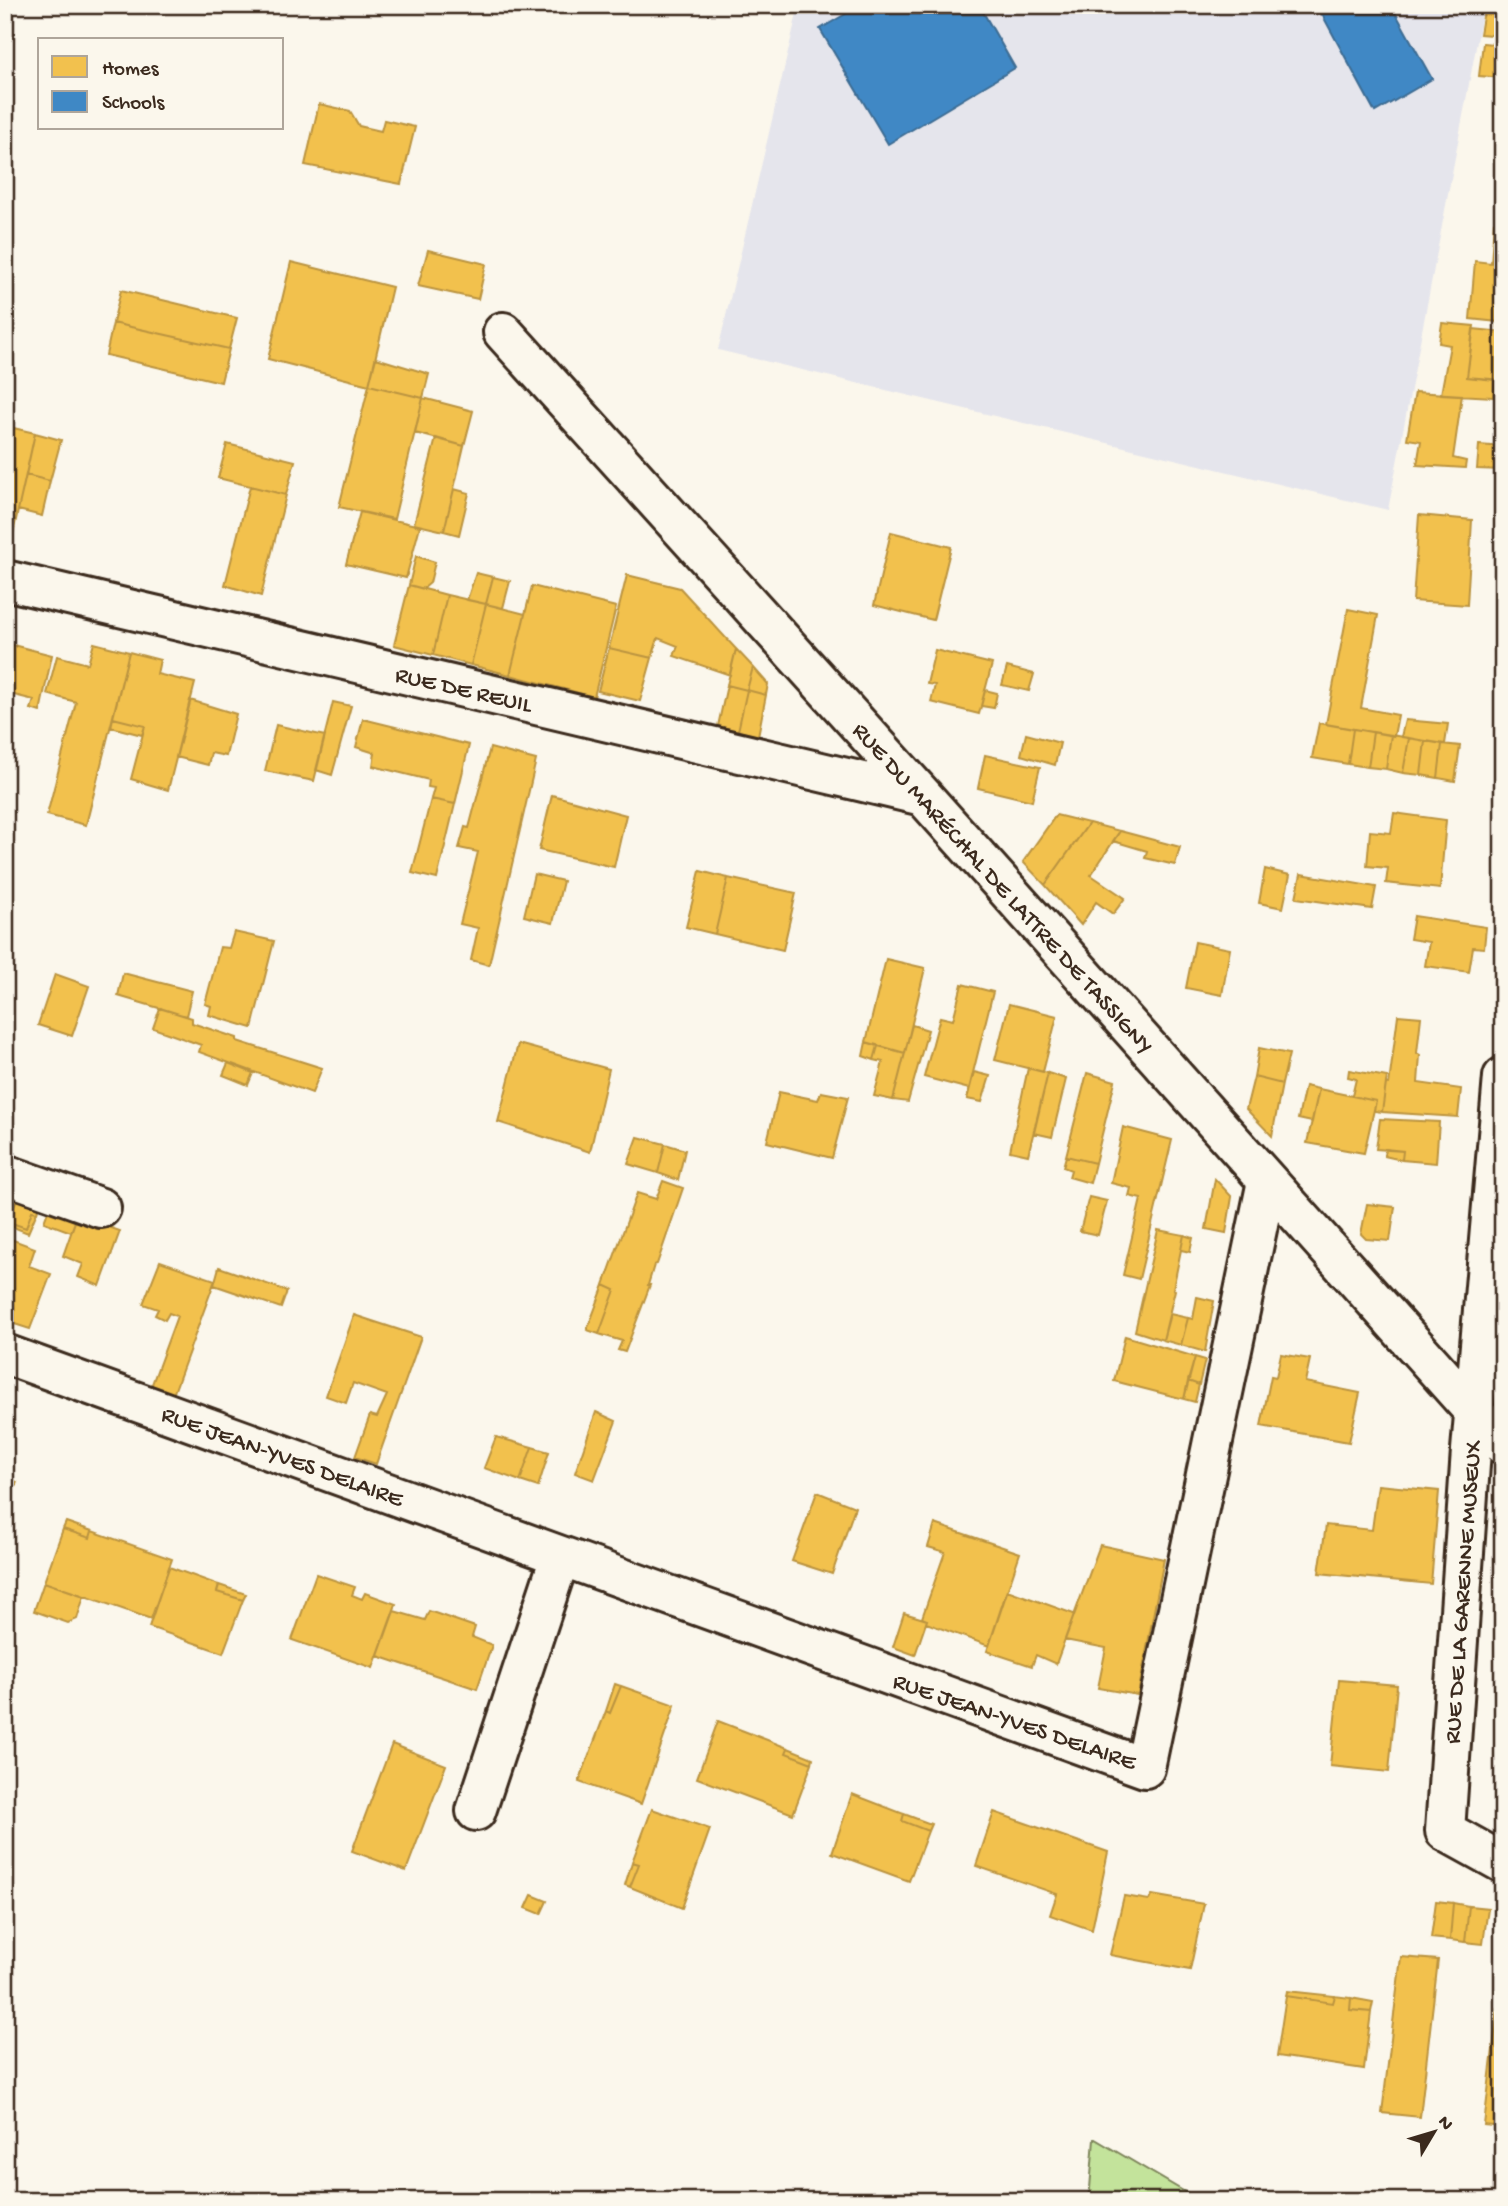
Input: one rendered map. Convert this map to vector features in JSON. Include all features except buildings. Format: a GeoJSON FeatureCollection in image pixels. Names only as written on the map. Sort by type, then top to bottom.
{"type":"FeatureCollection","features":[{"type":"Feature","properties":{"kind":"street","name":"RUE DU MARÉCHAL DE LATTRE DE TASSIGNY"},"geometry":{"type":"LineString","coordinates":[[503,332],[1503,1444]]}},
{"type":"Feature","properties":{"kind":"street","name":"RUE DE REUIL"},"geometry":{"type":"LineString","coordinates":[[5,580],[923,796]]}},
{"type":"Feature","properties":{"kind":"street","name":"RUE DE LA GARENNE MUSEUX"},"geometry":{"type":"LineString","coordinates":[[1503,1077],[1474,1413],[1445,1831],[1503,1864]]}},
{"type":"Feature","properties":{"kind":"street"},"geometry":{"type":"LineString","coordinates":[[5,1174],[101,1208]]}},
{"type":"Feature","properties":{"kind":"street","name":"RUE JEAN-YVES DELAIRE"},"geometry":{"type":"LineString","coordinates":[[5,1354],[1145,1768],[1267,1181]]}},
{"type":"Feature","properties":{"kind":"street"},"geometry":{"type":"LineString","coordinates":[[476,1811],[560,1557]]}},
{"type":"Feature","properties":{"kind":"shaded area"},"geometry":{"type":"Polygon","coordinates":[[[799,5],[1484,5],[1388,510],[718,350],[799,5]]]}},
{"type":"Feature","properties":{"kind":"green space"},"geometry":{"type":"Polygon","coordinates":[[[1095,2139],[1200,2201],[1089,2201],[1095,2139]]]}}]}
